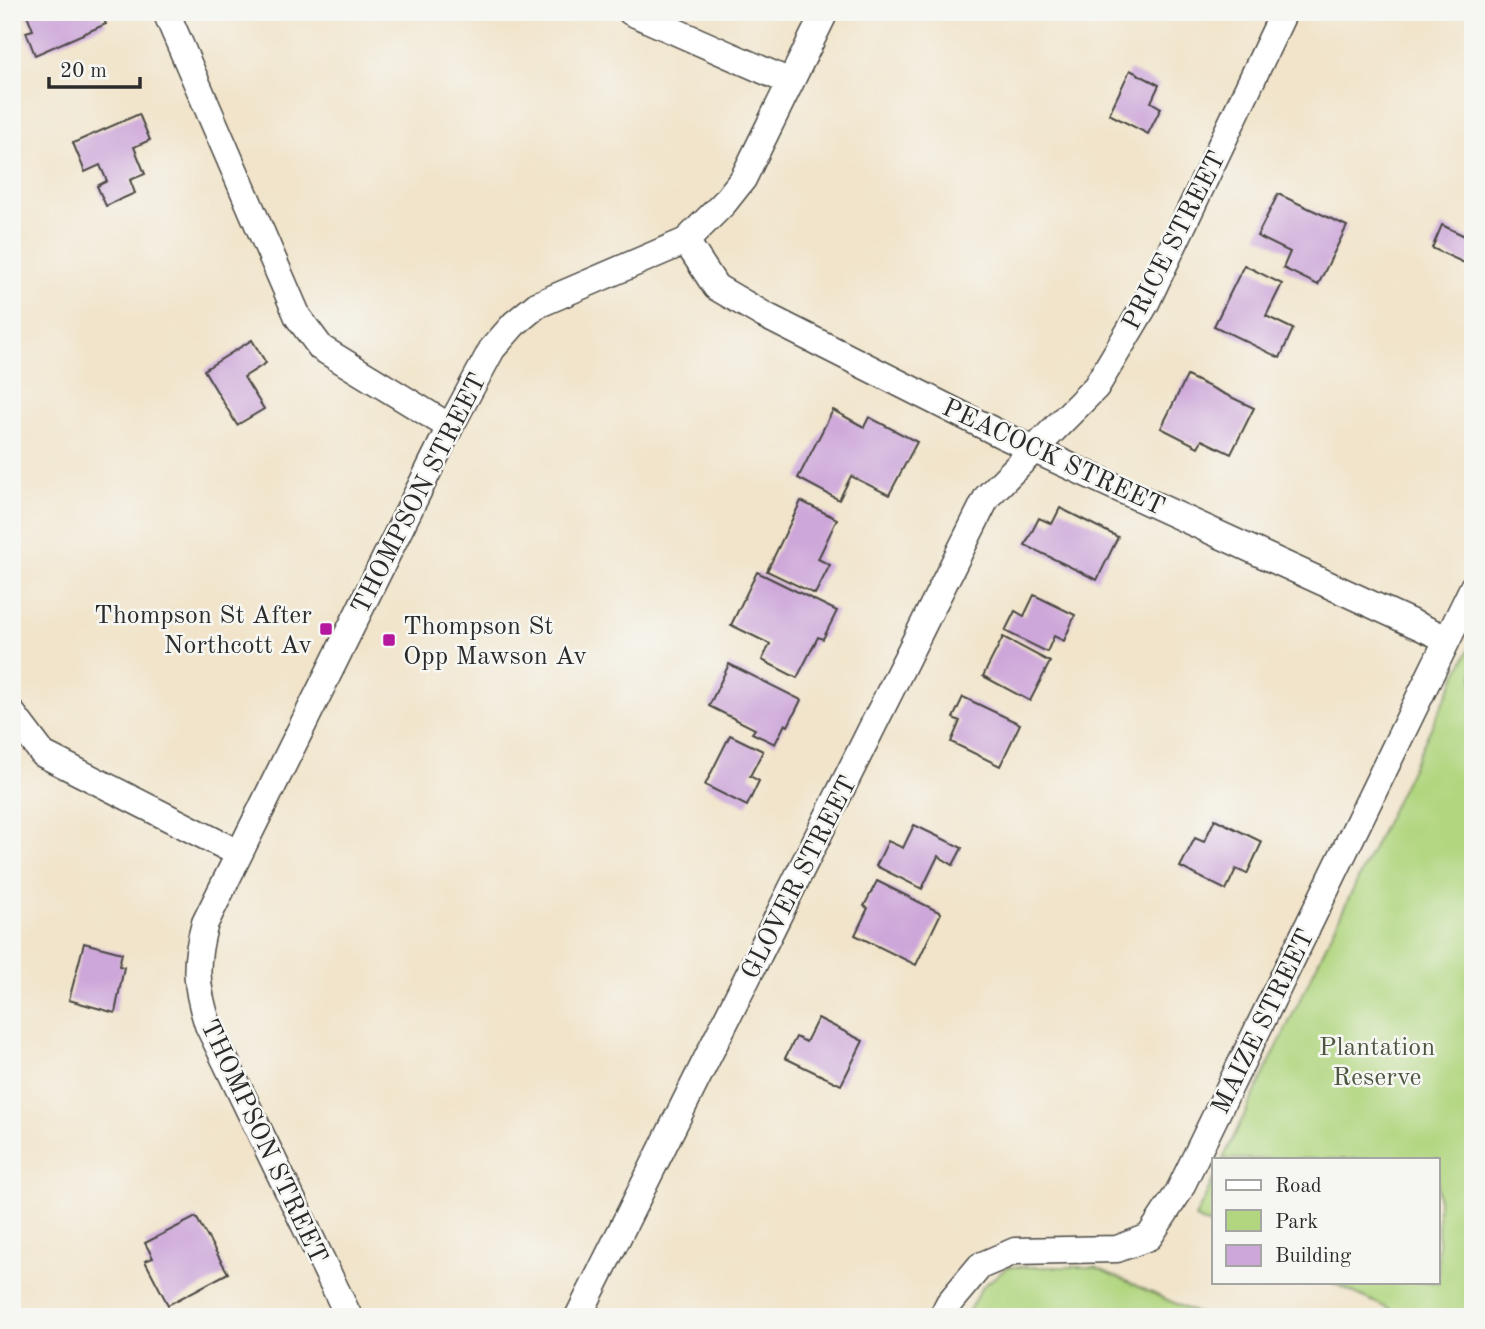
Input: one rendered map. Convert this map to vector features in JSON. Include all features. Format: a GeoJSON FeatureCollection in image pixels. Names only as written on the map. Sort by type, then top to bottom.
{"type":"FeatureCollection","features":[{"type":"Feature","properties":{"kind":"street"},"geometry":{"type":"LineString","coordinates":[[166,12],[298,317],[321,348],[450,427]]}},
{"type":"Feature","properties":{"kind":"street"},"geometry":{"type":"LineString","coordinates":[[631,12],[790,82]]}},
{"type":"Feature","properties":{"kind":"street","name":"THOMPSON STREET"},"geometry":{"type":"LineString","coordinates":[[349,1317],[231,1075],[200,1000],[196,971],[205,923],[450,427],[492,349],[514,324],[537,305],[686,240],[724,203],[743,179],[825,12]]}},
{"type":"Feature","properties":{"kind":"street","name":"PRICE STREET"},"geometry":{"type":"LineString","coordinates":[[1034,449],[1096,387],[1146,303],[1284,12]]}},
{"type":"Feature","properties":{"kind":"street","name":"PEACOCK STREET"},"geometry":{"type":"LineString","coordinates":[[686,240],[716,287],[731,297],[1034,449],[1447,639]]}},
{"type":"Feature","properties":{"kind":"street","name":"GLOVER STREET"},"geometry":{"type":"LineString","coordinates":[[578,1317],[987,497],[1034,449]]}},
{"type":"Feature","properties":{"kind":"street","name":"MAIZE STREET"},"geometry":{"type":"LineString","coordinates":[[942,1317],[979,1266],[1015,1251],[1117,1249],[1149,1237],[1178,1193],[1473,587]]}},
{"type":"Feature","properties":{"kind":"street"},"geometry":{"type":"LineString","coordinates":[[12,713],[43,754],[238,853]]}},
{"type":"Feature","properties":{"kind":"green space","name":"Plantation Reserve"},"geometry":{"type":"Polygon","coordinates":[[[1473,641],[1473,1317],[1406,1317],[1335,1284],[1440,1284],[1440,1158],[1223,1158],[1473,641]]]}},
{"type":"Feature","properties":{"kind":"green space"},"geometry":{"type":"Polygon","coordinates":[[[1212,1182],[1212,1226],[1195,1218],[1212,1182]]]}},
{"type":"Feature","properties":{"kind":"green space"},"geometry":{"type":"Polygon","coordinates":[[[1008,1267],[1095,1267],[1205,1317],[965,1317],[982,1287],[1008,1267]]]}},
{"type":"Feature","properties":{"kind":"building"},"geometry":{"type":"Polygon","coordinates":[[[26,12],[100,12],[106,24],[35,55],[26,32],[33,30],[26,12]]]}},
{"type":"Feature","properties":{"kind":"building"},"geometry":{"type":"Polygon","coordinates":[[[1130,70],[1159,85],[1151,102],[1161,108],[1148,134],[1109,114],[1130,70]]]}},
{"type":"Feature","properties":{"kind":"building"},"geometry":{"type":"Polygon","coordinates":[[[139,114],[150,140],[134,147],[145,174],[130,180],[135,193],[106,206],[97,186],[107,181],[100,165],[85,172],[73,143],[139,114]]]}},
{"type":"Feature","properties":{"kind":"building"},"geometry":{"type":"Polygon","coordinates":[[[1278,194],[1347,226],[1318,285],[1283,268],[1290,252],[1257,236],[1278,194]]]}},
{"type":"Feature","properties":{"kind":"building"},"geometry":{"type":"Polygon","coordinates":[[[1442,225],[1473,240],[1473,267],[1432,248],[1442,225]]]}},
{"type":"Feature","properties":{"kind":"building"},"geometry":{"type":"Polygon","coordinates":[[[1244,265],[1282,284],[1266,316],[1293,329],[1280,358],[1214,326],[1244,265]]]}},
{"type":"Feature","properties":{"kind":"building"},"geometry":{"type":"Polygon","coordinates":[[[252,340],[266,363],[244,377],[264,409],[237,425],[204,370],[252,340]]]}},
{"type":"Feature","properties":{"kind":"building"},"geometry":{"type":"Polygon","coordinates":[[[1187,376],[1254,408],[1231,454],[1202,440],[1198,447],[1161,428],[1187,376]]]}},
{"type":"Feature","properties":{"kind":"building"},"geometry":{"type":"Polygon","coordinates":[[[833,410],[864,427],[869,417],[917,442],[889,495],[851,476],[839,500],[798,478],[833,410]]]}},
{"type":"Feature","properties":{"kind":"building"},"geometry":{"type":"Polygon","coordinates":[[[801,501],[837,519],[818,559],[830,565],[815,594],[767,571],[801,501]]]}},
{"type":"Feature","properties":{"kind":"building"},"geometry":{"type":"Polygon","coordinates":[[[1060,508],[1118,537],[1097,580],[1025,545],[1039,518],[1052,524],[1060,508]]]}},
{"type":"Feature","properties":{"kind":"building"},"geometry":{"type":"Polygon","coordinates":[[[757,572],[837,611],[823,639],[818,637],[797,678],[762,660],[770,644],[731,625],[757,572]]]}},
{"type":"Feature","properties":{"kind":"building"},"geometry":{"type":"Polygon","coordinates":[[[1034,595],[1075,615],[1064,641],[1054,636],[1047,652],[1005,631],[1015,611],[1024,616],[1034,595]]]}},
{"type":"Feature","properties":{"kind":"building"},"geometry":{"type":"Polygon","coordinates":[[[1003,637],[1050,662],[1030,701],[983,676],[1003,637]]]}},
{"type":"Feature","properties":{"kind":"building"},"geometry":{"type":"Polygon","coordinates":[[[729,664],[801,700],[775,744],[752,733],[755,729],[709,706],[729,664]]]}},
{"type":"Feature","properties":{"kind":"building"},"geometry":{"type":"Polygon","coordinates":[[[963,697],[1020,724],[1000,766],[951,742],[960,721],[953,718],[963,697]]]}},
{"type":"Feature","properties":{"kind":"building"},"geometry":{"type":"Polygon","coordinates":[[[730,735],[763,751],[750,776],[759,781],[747,806],[705,785],[730,735]]]}},
{"type":"Feature","properties":{"kind":"building"},"geometry":{"type":"Polygon","coordinates":[[[1215,819],[1262,842],[1247,874],[1236,869],[1226,890],[1180,867],[1195,838],[1204,842],[1215,819]]]}},
{"type":"Feature","properties":{"kind":"building"},"geometry":{"type":"Polygon","coordinates":[[[914,825],[962,848],[953,865],[938,856],[922,889],[876,866],[888,841],[903,848],[914,825]]]}},
{"type":"Feature","properties":{"kind":"building"},"geometry":{"type":"Polygon","coordinates":[[[877,881],[941,913],[916,965],[855,935],[868,908],[864,906],[877,881]]]}},
{"type":"Feature","properties":{"kind":"building"},"geometry":{"type":"Polygon","coordinates":[[[84,943],[122,953],[119,966],[124,967],[115,1013],[69,1000],[84,943]]]}},
{"type":"Feature","properties":{"kind":"building"},"geometry":{"type":"Polygon","coordinates":[[[818,1018],[863,1041],[841,1085],[785,1058],[796,1037],[806,1042],[818,1018]]]}},
{"type":"Feature","properties":{"kind":"building"},"geometry":{"type":"Polygon","coordinates":[[[196,1217],[228,1273],[168,1305],[145,1261],[153,1258],[145,1243],[196,1217]]]}},
{"type":"Feature","properties":{"kind":"place","name":"Thompson St After Northcott Av"},"geometry":{"type":"Point","coordinates":[326,629]}},
{"type":"Feature","properties":{"kind":"place","name":"Thompson St Opp Mawson Av"},"geometry":{"type":"Point","coordinates":[389,640]}}]}
